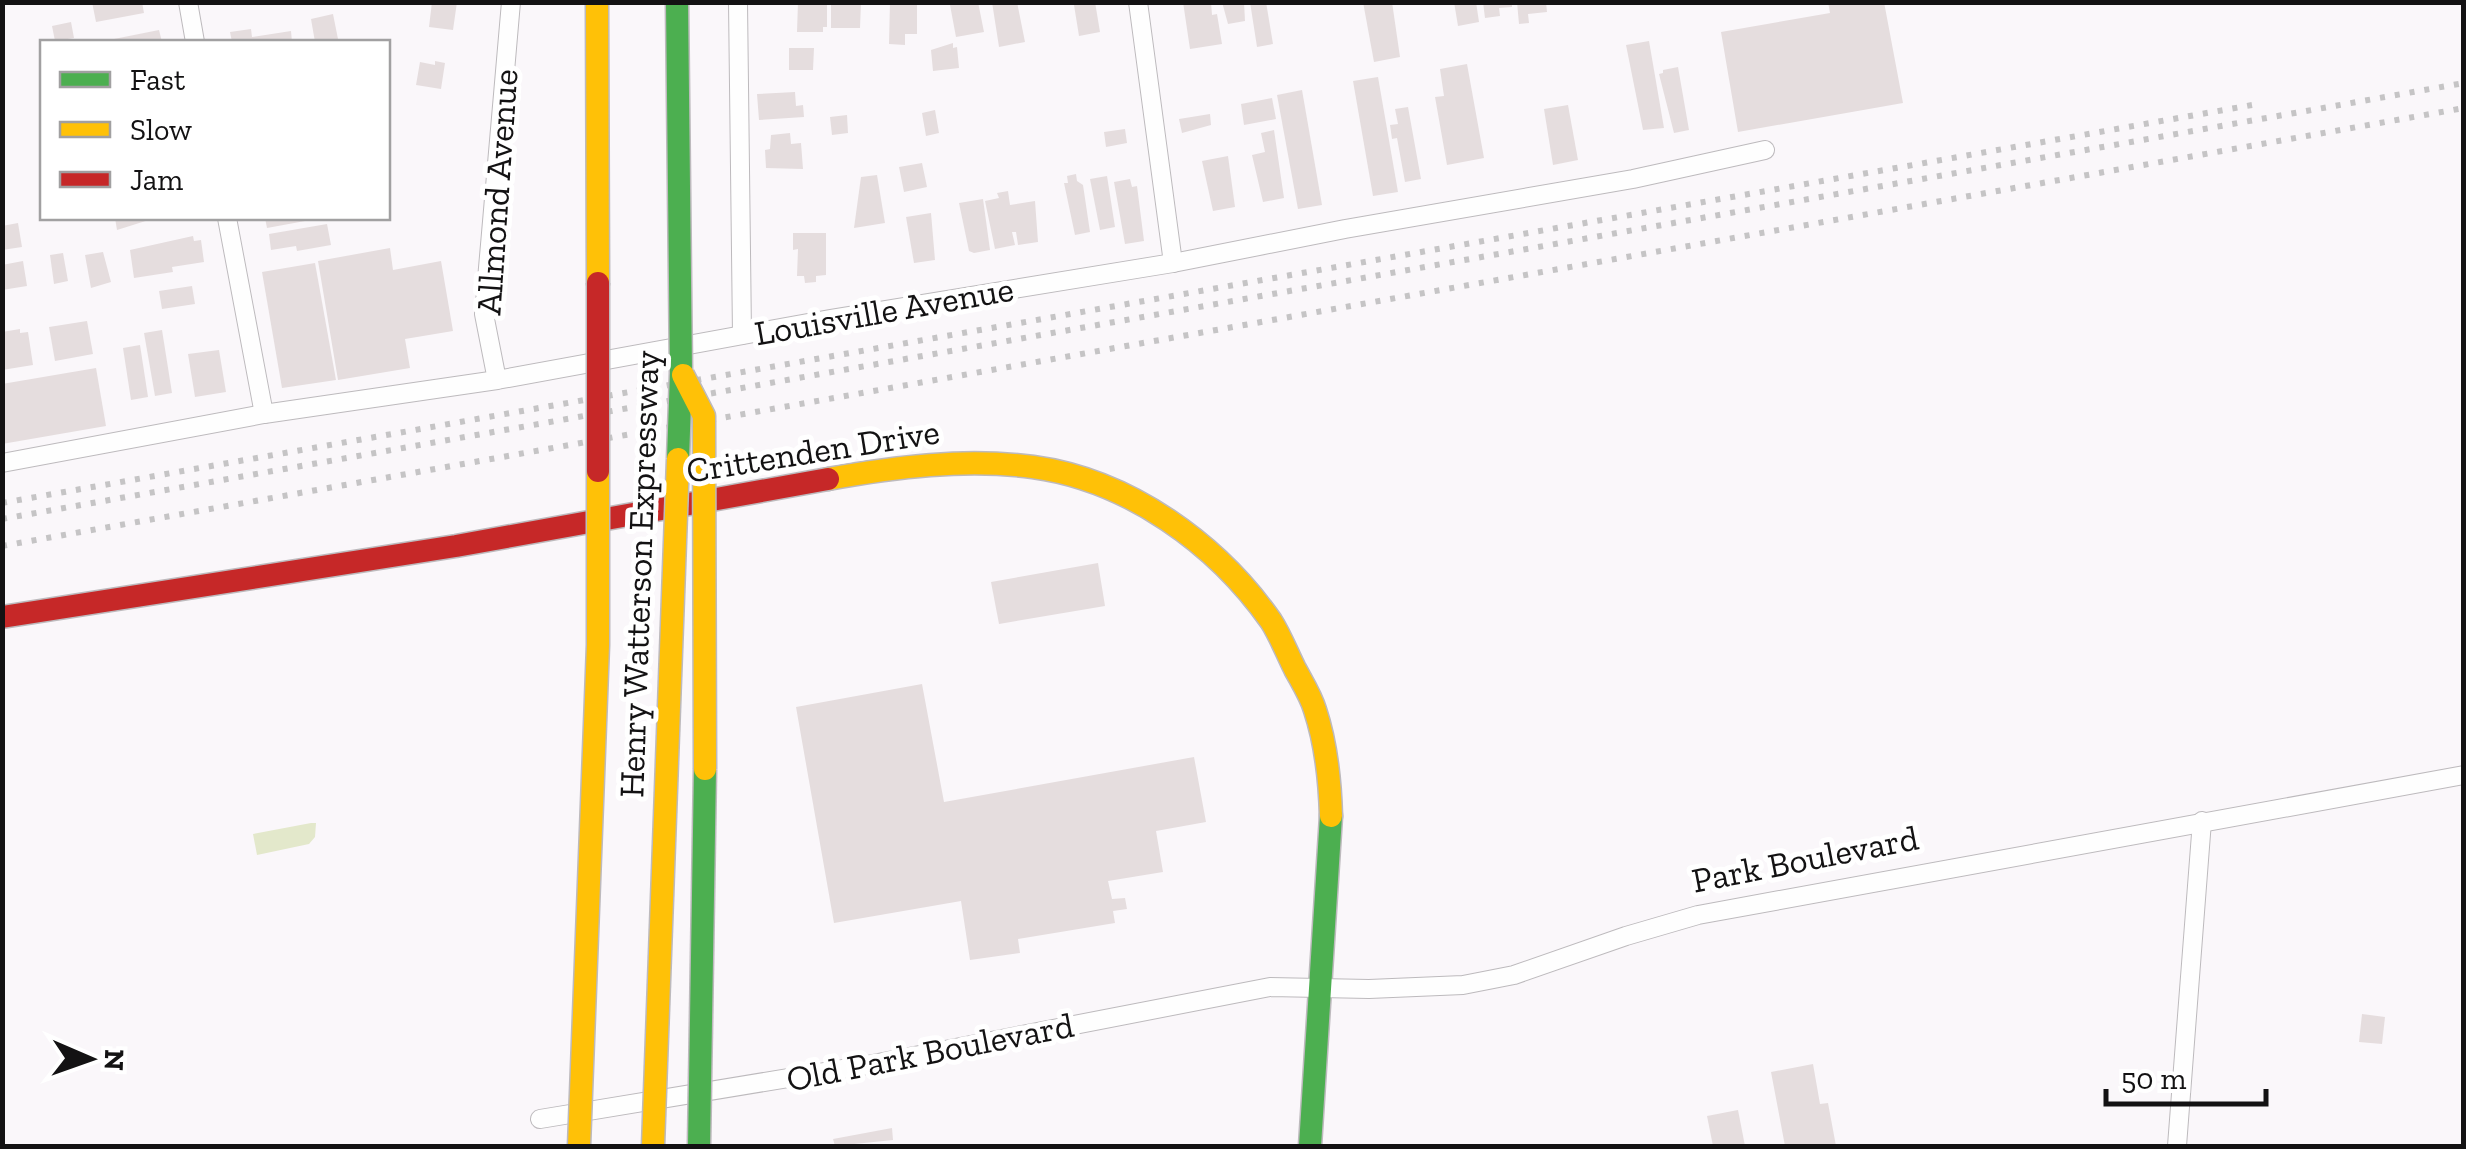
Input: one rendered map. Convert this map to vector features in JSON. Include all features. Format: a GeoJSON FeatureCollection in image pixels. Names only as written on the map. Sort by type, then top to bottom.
{"type":"FeatureCollection","features":[{"type":"Feature","properties":{"kind":"main road","name":"Henry Watterson Expressway"},"geometry":{"type":"LineString","coordinates":[[579,1146],[598,646],[597,2]]}},
{"type":"Feature","properties":{"kind":"main road","name":"Henry Watterson Expressway"},"geometry":{"type":"LineString","coordinates":[[653,1146],[682,373],[678,2]]}},
{"type":"Feature","properties":{"kind":"main road"},"geometry":{"type":"LineString","coordinates":[[682,373],[704,416],[705,784],[699,1146]]}},
{"type":"Feature","properties":{"kind":"main road","name":"Crittenden Drive"},"geometry":{"type":"LineString","coordinates":[[2,617],[456,546],[898,467],[1035,467],[1130,498],[1179,527],[1226,565],[1272,624],[1316,709],[1330,786],[1331,830],[1320,988]]}},
{"type":"Feature","properties":{"kind":"main road"},"geometry":{"type":"LineString","coordinates":[[1310,1146],[1320,988]]}},
{"type":"Feature","properties":{"kind":"street"},"geometry":{"type":"LineString","coordinates":[[188,2],[195,40]]}},
{"type":"Feature","properties":{"kind":"street","name":"Allmond Avenue"},"geometry":{"type":"LineString","coordinates":[[496,380],[484,314],[511,2]]}},
{"type":"Feature","properties":{"kind":"street"},"geometry":{"type":"LineString","coordinates":[[738,2],[742,336]]}},
{"type":"Feature","properties":{"kind":"street"},"geometry":{"type":"LineString","coordinates":[[1138,2],[1173,263]]}},
{"type":"Feature","properties":{"kind":"street","name":"Louisville Avenue"},"geometry":{"type":"LineString","coordinates":[[2,463],[264,414],[496,380],[1173,263],[1363,225],[1633,179],[1764,150]]}},
{"type":"Feature","properties":{"kind":"street"},"geometry":{"type":"LineString","coordinates":[[227,220],[264,414]]}},
{"type":"Feature","properties":{"kind":"street","name":"Park Boulevard"},"geometry":{"type":"LineString","coordinates":[[1320,988],[1424,987],[1514,975],[1698,914],[2464,776]]}},
{"type":"Feature","properties":{"kind":"street"},"geometry":{"type":"LineString","coordinates":[[2177,1146],[2202,821]]}},
{"type":"Feature","properties":{"kind":"street","name":"Old Park Boulevard"},"geometry":{"type":"LineString","coordinates":[[540,1119],[789,1080],[1270,986],[1320,988]]}},
{"type":"Feature","properties":{"kind":"green space"},"geometry":{"type":"Polygon","coordinates":[[[316,823],[315,837],[309,844],[257,855],[253,834],[316,823]]]}},
{"type":"Feature","properties":{"kind":"building"},"geometry":{"type":"Polygon","coordinates":[[[92,2],[142,2],[144,13],[96,22],[92,2]]]}},
{"type":"Feature","properties":{"kind":"building"},"geometry":{"type":"Polygon","coordinates":[[[432,2],[457,2],[453,30],[429,27],[432,2]]]}},
{"type":"Feature","properties":{"kind":"building"},"geometry":{"type":"Polygon","coordinates":[[[798,2],[827,2],[827,27],[823,27],[823,32],[797,32],[798,2]]]}},
{"type":"Feature","properties":{"kind":"building"},"geometry":{"type":"Polygon","coordinates":[[[831,2],[861,2],[860,28],[831,28],[831,2]]]}},
{"type":"Feature","properties":{"kind":"building"},"geometry":{"type":"Polygon","coordinates":[[[890,2],[917,2],[917,34],[905,34],[905,45],[889,44],[890,2]]]}},
{"type":"Feature","properties":{"kind":"building"},"geometry":{"type":"Polygon","coordinates":[[[978,2],[984,32],[956,37],[950,5],[978,2]]]}},
{"type":"Feature","properties":{"kind":"building"},"geometry":{"type":"Polygon","coordinates":[[[992,2],[1017,2],[1025,42],[999,47],[992,2]]]}},
{"type":"Feature","properties":{"kind":"building"},"geometry":{"type":"Polygon","coordinates":[[[1095,2],[1100,32],[1079,36],[1074,5],[1095,2]]]}},
{"type":"Feature","properties":{"kind":"building"},"geometry":{"type":"Polygon","coordinates":[[[1183,2],[1211,2],[1222,44],[1190,49],[1183,2]]]}},
{"type":"Feature","properties":{"kind":"building"},"geometry":{"type":"Polygon","coordinates":[[[1222,2],[1244,2],[1245,21],[1228,24],[1222,2]]]}},
{"type":"Feature","properties":{"kind":"building"},"geometry":{"type":"Polygon","coordinates":[[[1250,2],[1266,2],[1273,44],[1257,47],[1250,2]]]}},
{"type":"Feature","properties":{"kind":"building"},"geometry":{"type":"Polygon","coordinates":[[[1363,2],[1392,2],[1400,57],[1374,62],[1363,2]]]}},
{"type":"Feature","properties":{"kind":"building"},"geometry":{"type":"Polygon","coordinates":[[[1454,2],[1476,2],[1479,22],[1458,26],[1454,2]]]}},
{"type":"Feature","properties":{"kind":"building"},"geometry":{"type":"Polygon","coordinates":[[[1483,2],[1512,2],[1512,7],[1499,8],[1500,16],[1485,18],[1483,2]]]}},
{"type":"Feature","properties":{"kind":"building"},"geometry":{"type":"Polygon","coordinates":[[[1517,2],[1546,2],[1547,12],[1528,14],[1529,23],[1519,24],[1517,2]]]}},
{"type":"Feature","properties":{"kind":"building"},"geometry":{"type":"Polygon","coordinates":[[[1828,2],[1884,2],[1903,103],[1738,132],[1721,32],[1830,13],[1828,2]]]}},
{"type":"Feature","properties":{"kind":"building"},"geometry":{"type":"Polygon","coordinates":[[[333,14],[338,39],[315,40],[311,19],[333,14]]]}},
{"type":"Feature","properties":{"kind":"building"},"geometry":{"type":"Polygon","coordinates":[[[71,22],[74,38],[55,40],[52,26],[71,22]]]}},
{"type":"Feature","properties":{"kind":"building"},"geometry":{"type":"Polygon","coordinates":[[[251,29],[252,37],[291,31],[292,40],[232,40],[230,32],[251,29]]]}},
{"type":"Feature","properties":{"kind":"building"},"geometry":{"type":"Polygon","coordinates":[[[159,30],[162,40],[109,40],[159,30]]]}},
{"type":"Feature","properties":{"kind":"building"},"geometry":{"type":"Polygon","coordinates":[[[1649,41],[1664,128],[1643,130],[1626,45],[1649,41]]]}},
{"type":"Feature","properties":{"kind":"building"},"geometry":{"type":"Polygon","coordinates":[[[953,43],[959,68],[933,71],[931,50],[953,43]]]}},
{"type":"Feature","properties":{"kind":"building"},"geometry":{"type":"Polygon","coordinates":[[[789,48],[814,48],[813,70],[789,70],[789,48]]]}},
{"type":"Feature","properties":{"kind":"building"},"geometry":{"type":"Polygon","coordinates":[[[435,61],[445,63],[441,89],[416,85],[420,62],[435,65],[435,61]]]}},
{"type":"Feature","properties":{"kind":"building"},"geometry":{"type":"Polygon","coordinates":[[[1467,64],[1484,158],[1447,165],[1435,97],[1444,96],[1440,69],[1467,64]]]}},
{"type":"Feature","properties":{"kind":"building"},"geometry":{"type":"Polygon","coordinates":[[[1678,67],[1689,130],[1674,133],[1659,74],[1678,67]]]}},
{"type":"Feature","properties":{"kind":"building"},"geometry":{"type":"Polygon","coordinates":[[[1378,77],[1398,192],[1373,196],[1353,81],[1378,77]]]}},
{"type":"Feature","properties":{"kind":"building"},"geometry":{"type":"Polygon","coordinates":[[[1302,90],[1322,205],[1298,209],[1277,95],[1302,90]]]}},
{"type":"Feature","properties":{"kind":"building"},"geometry":{"type":"Polygon","coordinates":[[[795,92],[796,106],[803,105],[804,117],[759,120],[757,94],[795,92]]]}},
{"type":"Feature","properties":{"kind":"building"},"geometry":{"type":"Polygon","coordinates":[[[1272,98],[1276,119],[1244,125],[1241,104],[1272,98]]]}},
{"type":"Feature","properties":{"kind":"building"},"geometry":{"type":"Polygon","coordinates":[[[1568,105],[1578,160],[1553,165],[1544,109],[1568,105]]]}},
{"type":"Feature","properties":{"kind":"building"},"geometry":{"type":"Polygon","coordinates":[[[1408,107],[1421,179],[1405,182],[1397,138],[1392,139],[1390,125],[1398,124],[1395,109],[1408,107]]]}},
{"type":"Feature","properties":{"kind":"building"},"geometry":{"type":"Polygon","coordinates":[[[935,110],[939,133],[926,136],[922,113],[935,110]]]}},
{"type":"Feature","properties":{"kind":"building"},"geometry":{"type":"Polygon","coordinates":[[[1210,114],[1211,125],[1182,133],[1179,119],[1210,114]]]}},
{"type":"Feature","properties":{"kind":"building"},"geometry":{"type":"Polygon","coordinates":[[[847,115],[848,133],[832,135],[830,117],[847,115]]]}},
{"type":"Feature","properties":{"kind":"building"},"geometry":{"type":"Polygon","coordinates":[[[1125,129],[1127,143],[1106,147],[1104,132],[1125,129]]]}},
{"type":"Feature","properties":{"kind":"building"},"geometry":{"type":"Polygon","coordinates":[[[1274,130],[1284,198],[1263,202],[1252,155],[1265,152],[1261,133],[1274,130]]]}},
{"type":"Feature","properties":{"kind":"building"},"geometry":{"type":"Polygon","coordinates":[[[790,133],[791,144],[801,143],[803,169],[766,168],[765,150],[770,149],[771,135],[790,133]]]}},
{"type":"Feature","properties":{"kind":"building"},"geometry":{"type":"Polygon","coordinates":[[[1228,156],[1235,207],[1213,211],[1202,161],[1228,156]]]}},
{"type":"Feature","properties":{"kind":"building"},"geometry":{"type":"Polygon","coordinates":[[[922,163],[927,187],[904,192],[899,167],[922,163]]]}},
{"type":"Feature","properties":{"kind":"building"},"geometry":{"type":"Polygon","coordinates":[[[1076,174],[1083,185],[1090,232],[1075,235],[1064,183],[1068,183],[1067,176],[1076,174]]]}},
{"type":"Feature","properties":{"kind":"building"},"geometry":{"type":"Polygon","coordinates":[[[877,175],[885,223],[854,228],[861,177],[877,175]]]}},
{"type":"Feature","properties":{"kind":"building"},"geometry":{"type":"Polygon","coordinates":[[[1107,176],[1115,227],[1100,230],[1090,179],[1107,176]]]}},
{"type":"Feature","properties":{"kind":"building"},"geometry":{"type":"Polygon","coordinates":[[[1130,179],[1132,187],[1137,186],[1144,241],[1125,244],[1114,182],[1130,179]]]}},
{"type":"Feature","properties":{"kind":"building"},"geometry":{"type":"Polygon","coordinates":[[[1008,191],[1010,205],[1035,201],[1038,242],[1018,245],[1016,232],[1012,232],[1015,245],[995,249],[985,201],[1008,191]]]}},
{"type":"Feature","properties":{"kind":"building"},"geometry":{"type":"Polygon","coordinates":[[[983,199],[990,250],[974,253],[969,251],[959,203],[983,199]]]}},
{"type":"Feature","properties":{"kind":"building"},"geometry":{"type":"Polygon","coordinates":[[[931,213],[935,260],[914,263],[906,217],[931,213]]]}},
{"type":"Feature","properties":{"kind":"building"},"geometry":{"type":"Polygon","coordinates":[[[115,220],[149,220],[117,230],[115,220]]]}},
{"type":"Feature","properties":{"kind":"building"},"geometry":{"type":"Polygon","coordinates":[[[265,220],[311,220],[267,228],[265,220]]]}},
{"type":"Feature","properties":{"kind":"building"},"geometry":{"type":"Polygon","coordinates":[[[18,223],[22,247],[2,250],[2,226],[18,223]]]}},
{"type":"Feature","properties":{"kind":"building"},"geometry":{"type":"Polygon","coordinates":[[[327,224],[331,245],[297,251],[296,246],[271,250],[269,234],[327,224]]]}},
{"type":"Feature","properties":{"kind":"building"},"geometry":{"type":"Polygon","coordinates":[[[793,233],[826,233],[826,275],[816,276],[816,282],[805,283],[804,276],[797,276],[798,249],[793,250],[793,233]]]}},
{"type":"Feature","properties":{"kind":"building"},"geometry":{"type":"Polygon","coordinates":[[[193,236],[194,241],[201,240],[204,262],[134,278],[130,250],[193,236]]]}},
{"type":"Feature","properties":{"kind":"building"},"geometry":{"type":"Polygon","coordinates":[[[390,248],[393,270],[441,261],[453,331],[405,339],[410,368],[338,380],[318,261],[390,248]]]}},
{"type":"Feature","properties":{"kind":"building"},"geometry":{"type":"Polygon","coordinates":[[[103,252],[111,282],[91,288],[85,255],[103,252]]]}},
{"type":"Feature","properties":{"kind":"building"},"geometry":{"type":"Polygon","coordinates":[[[63,253],[68,281],[54,284],[50,255],[63,253]]]}},
{"type":"Feature","properties":{"kind":"building"},"geometry":{"type":"Polygon","coordinates":[[[23,261],[27,286],[2,290],[2,265],[23,261]]]}},
{"type":"Feature","properties":{"kind":"building"},"geometry":{"type":"Polygon","coordinates":[[[315,263],[336,380],[282,388],[262,272],[315,263]]]}},
{"type":"Feature","properties":{"kind":"building"},"geometry":{"type":"Polygon","coordinates":[[[192,286],[195,304],[162,309],[159,291],[192,286]]]}},
{"type":"Feature","properties":{"kind":"building"},"geometry":{"type":"Polygon","coordinates":[[[87,321],[93,354],[55,361],[49,327],[87,321]]]}},
{"type":"Feature","properties":{"kind":"building"},"geometry":{"type":"Polygon","coordinates":[[[20,329],[20,333],[28,332],[33,365],[2,370],[2,332],[20,329]]]}},
{"type":"Feature","properties":{"kind":"building"},"geometry":{"type":"Polygon","coordinates":[[[162,330],[172,393],[155,396],[144,333],[162,330]]]}},
{"type":"Feature","properties":{"kind":"building"},"geometry":{"type":"Polygon","coordinates":[[[140,345],[148,397],[131,400],[123,348],[140,345]]]}},
{"type":"Feature","properties":{"kind":"building"},"geometry":{"type":"Polygon","coordinates":[[[219,350],[226,392],[195,397],[188,354],[219,350]]]}},
{"type":"Feature","properties":{"kind":"building"},"geometry":{"type":"Polygon","coordinates":[[[96,368],[106,426],[2,444],[2,384],[96,368]]]}},
{"type":"Feature","properties":{"kind":"building"},"geometry":{"type":"Polygon","coordinates":[[[1098,563],[1105,606],[999,624],[991,582],[1098,563]]]}},
{"type":"Feature","properties":{"kind":"building"},"geometry":{"type":"Polygon","coordinates":[[[922,684],[944,802],[1194,757],[1206,822],[1156,831],[1163,872],[1108,881],[1112,899],[1125,898],[1127,909],[1113,911],[1115,923],[1018,939],[1020,953],[970,960],[961,901],[834,923],[796,707],[922,684]]]}},
{"type":"Feature","properties":{"kind":"building"},"geometry":{"type":"Polygon","coordinates":[[[2362,1014],[2385,1017],[2382,1044],[2359,1042],[2362,1014]]]}},
{"type":"Feature","properties":{"kind":"building"},"geometry":{"type":"Polygon","coordinates":[[[1813,1064],[1820,1104],[1828,1103],[1836,1146],[1785,1146],[1771,1072],[1813,1064]]]}},
{"type":"Feature","properties":{"kind":"building"},"geometry":{"type":"Polygon","coordinates":[[[1738,1110],[1745,1146],[1713,1146],[1707,1116],[1738,1110]]]}},
{"type":"Feature","properties":{"kind":"building"},"geometry":{"type":"Polygon","coordinates":[[[892,1128],[893,1140],[835,1146],[833,1139],[892,1128]]]}},
{"type":"Feature","properties":{"kind":"railway"},"geometry":{"type":"LineString","coordinates":[[2,519],[2464,83]]}},
{"type":"Feature","properties":{"kind":"railway"},"geometry":{"type":"LineString","coordinates":[[2,503],[2252,105]]}},
{"type":"Feature","properties":{"kind":"railway"},"geometry":{"type":"LineString","coordinates":[[2,546],[2464,108]]}},
{"type":"Feature","properties":{"kind":"traffic: fast"},"geometry":{"type":"LineString","coordinates":[[677,2],[681,373],[678,459]]}},
{"type":"Feature","properties":{"kind":"traffic: fast"},"geometry":{"type":"LineString","coordinates":[[699,1146],[705,769]]}},
{"type":"Feature","properties":{"kind":"traffic: fast"},"geometry":{"type":"LineString","coordinates":[[1310,1146],[1331,816]]}},
{"type":"Feature","properties":{"kind":"traffic: slow"},"geometry":{"type":"LineString","coordinates":[[597,2],[598,283]]}},
{"type":"Feature","properties":{"kind":"traffic: slow"},"geometry":{"type":"LineString","coordinates":[[683,375],[704,416],[705,769]]}},
{"type":"Feature","properties":{"kind":"traffic: slow"},"geometry":{"type":"LineString","coordinates":[[653,1146],[678,459]]}},
{"type":"Feature","properties":{"kind":"traffic: slow"},"geometry":{"type":"LineString","coordinates":[[828,479],[930,465],[982,463],[1033,467],[1103,486],[1168,520],[1225,566],[1274,626],[1309,694],[1319,723],[1331,816]]}},
{"type":"Feature","properties":{"kind":"traffic: slow"},"geometry":{"type":"LineString","coordinates":[[579,1146],[598,645],[598,471]]}},
{"type":"Feature","properties":{"kind":"traffic: jam"},"geometry":{"type":"LineString","coordinates":[[598,283],[598,471]]}},
{"type":"Feature","properties":{"kind":"traffic: jam"},"geometry":{"type":"LineString","coordinates":[[2,617],[456,546],[828,479]]}}]}
